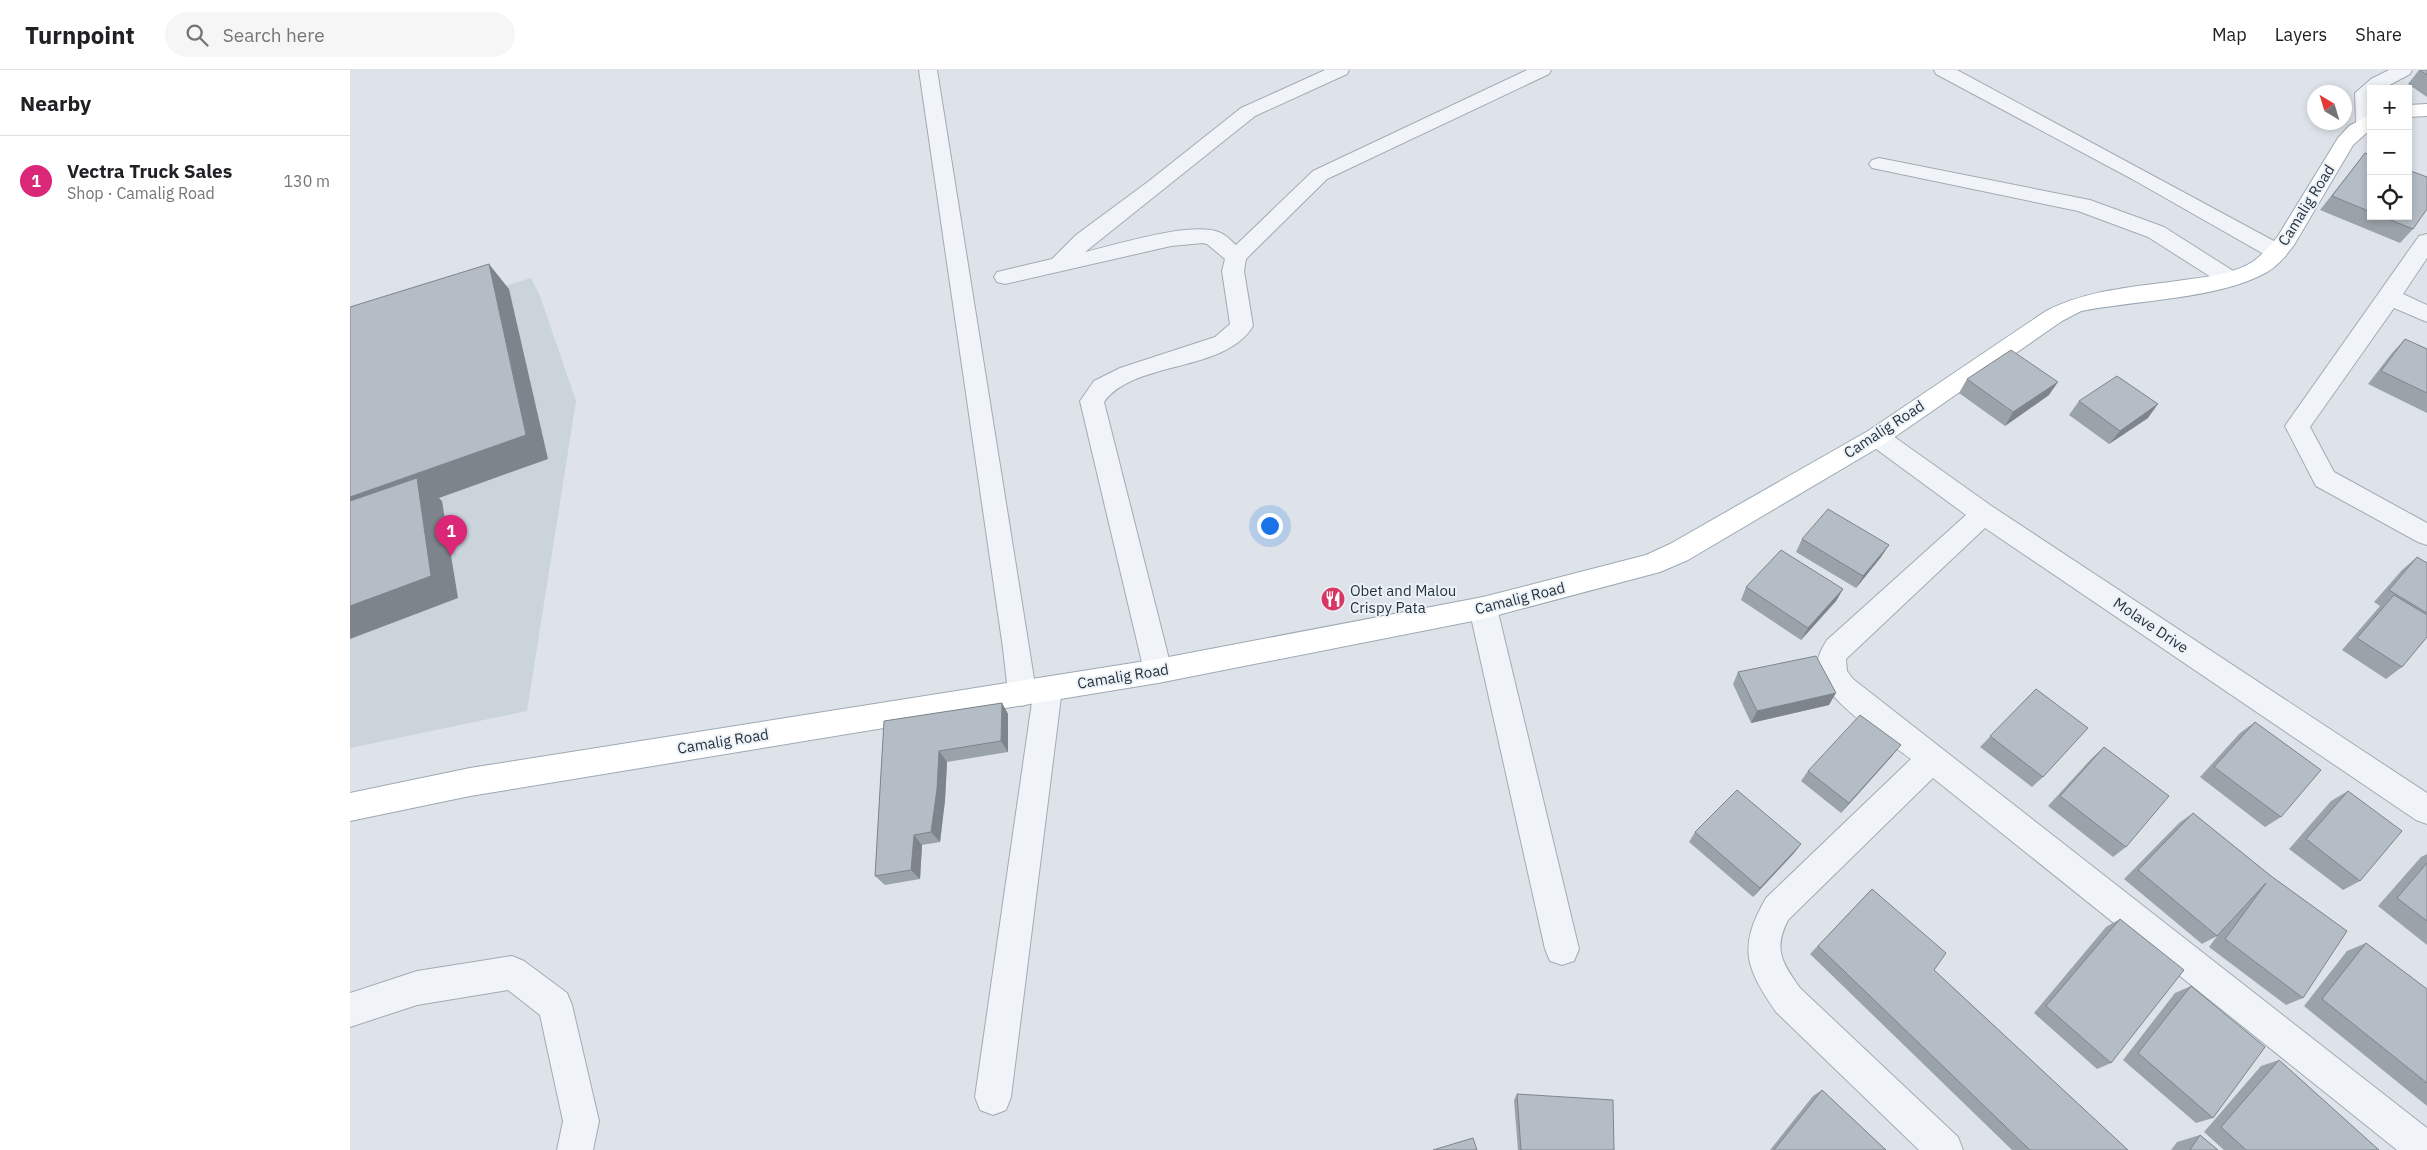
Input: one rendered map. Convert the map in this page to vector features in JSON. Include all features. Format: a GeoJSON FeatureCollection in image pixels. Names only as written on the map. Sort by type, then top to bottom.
{"type":"FeatureCollection","features":[{"type":"Feature","properties":{"kind":"main road"},"geometry":{"type":"LineString","coordinates":[[2412,111],[2427,110]]}},
{"type":"Feature","properties":{"kind":"main road","name":"Camalig Road"},"geometry":{"type":"LineString","coordinates":[[350,807],[470,782],[1158,671],[1483,608],[1664,559],[1876,437],[2022,336],[2075,306],[2215,283],[2261,266],[2277,252],[2345,142],[2367,122]]}},
{"type":"Feature","properties":{"kind":"street"},"geometry":{"type":"LineString","coordinates":[[928,70],[1017,648],[1035,691],[993,1097]]}},
{"type":"Feature","properties":{"kind":"street"},"geometry":{"type":"LineString","coordinates":[[1059,265],[1084,240],[1156,186],[1248,112],[1340,70]]}},
{"type":"Feature","properties":{"kind":"street"},"geometry":{"type":"LineString","coordinates":[[1158,671],[1092,401],[1102,387],[1128,374],[1223,343],[1242,326],[1233,271],[1236,256],[1320,176],[1542,70]]}},
{"type":"Feature","properties":{"kind":"street"},"geometry":{"type":"LineString","coordinates":[[1943,70],[2139,175],[2277,252]]}},
{"type":"Feature","properties":{"kind":"street"},"geometry":{"type":"LineString","coordinates":[[2375,85],[2403,70]]}},
{"type":"Feature","properties":{"kind":"street"},"geometry":{"type":"LineString","coordinates":[[2367,91],[2365,93],[2367,112]]}},
{"type":"Feature","properties":{"kind":"street"},"geometry":{"type":"LineString","coordinates":[[1879,164],[2083,204],[2156,232],[2230,279]]}},
{"type":"Feature","properties":{"kind":"street"},"geometry":{"type":"LineString","coordinates":[[1004,277],[1171,239],[1203,236],[1214,238],[1236,256]]}},
{"type":"Feature","properties":{"kind":"street"},"geometry":{"type":"LineString","coordinates":[[2427,241],[2390,297],[2297,426],[2325,479],[2427,535]]}},
{"type":"Feature","properties":{"kind":"street"},"geometry":{"type":"LineString","coordinates":[[2390,297],[2427,314]]}},
{"type":"Feature","properties":{"kind":"street","name":"Molave Drive"},"geometry":{"type":"LineString","coordinates":[[1876,437],[1984,514],[2427,810]]}},
{"type":"Feature","properties":{"kind":"street"},"geometry":{"type":"LineString","coordinates":[[1984,514],[1837,648],[1832,657],[1830,667],[1835,678],[1843,688],[2426,1150]]}},
{"type":"Feature","properties":{"kind":"street"},"geometry":{"type":"LineString","coordinates":[[1483,608],[1562,949]]}},
{"type":"Feature","properties":{"kind":"street"},"geometry":{"type":"LineString","coordinates":[[1932,759],[1777,909],[1765,928],[1763,952],[1771,977],[1788,1000],[1945,1150]]}},
{"type":"Feature","properties":{"kind":"street"},"geometry":{"type":"LineString","coordinates":[[350,1010],[418,988],[512,973],[555,1005],[581,1121],[575,1150]]}},
{"type":"Feature","properties":{"kind":"shaded area"},"geometry":{"type":"Polygon","coordinates":[[[531,278],[540,296],[576,401],[527,711],[350,748],[350,336],[531,278]]]}},
{"type":"Feature","properties":{"kind":"building"},"geometry":{"type":"Polygon","coordinates":[[[2420,70],[2427,70],[2427,75],[2420,70]]]}},
{"type":"Feature","properties":{"kind":"building"},"geometry":{"type":"Polygon","coordinates":[[[2365,153],[2367,154],[2367,210],[2332,196],[2365,153]]]}},
{"type":"Feature","properties":{"kind":"building"},"geometry":{"type":"Polygon","coordinates":[[[2412,171],[2427,177],[2427,209],[2413,229],[2391,220],[2412,220],[2412,171]]]}},
{"type":"Feature","properties":{"kind":"building"},"geometry":{"type":"Polygon","coordinates":[[[489,264],[526,435],[350,497],[350,307],[489,264]]]}},
{"type":"Feature","properties":{"kind":"building"},"geometry":{"type":"Polygon","coordinates":[[[2405,339],[2427,349],[2427,393],[2381,371],[2405,339]]]}},
{"type":"Feature","properties":{"kind":"building"},"geometry":{"type":"Polygon","coordinates":[[[2011,350],[2058,382],[2013,412],[1967,379],[2011,350]]]}},
{"type":"Feature","properties":{"kind":"building"},"geometry":{"type":"Polygon","coordinates":[[[2117,376],[2158,404],[2120,431],[2079,401],[2117,376]]]}},
{"type":"Feature","properties":{"kind":"building"},"geometry":{"type":"Polygon","coordinates":[[[417,478],[431,576],[350,606],[350,501],[417,478]]]}},
{"type":"Feature","properties":{"kind":"building"},"geometry":{"type":"Polygon","coordinates":[[[1828,509],[1889,545],[1863,576],[1802,539],[1828,509]]]}},
{"type":"Feature","properties":{"kind":"building"},"geometry":{"type":"Polygon","coordinates":[[[1781,550],[1843,589],[1808,628],[1746,587],[1781,550]]]}},
{"type":"Feature","properties":{"kind":"building"},"geometry":{"type":"Polygon","coordinates":[[[2417,557],[2427,563],[2427,613],[2389,590],[2417,557]]]}},
{"type":"Feature","properties":{"kind":"building"},"geometry":{"type":"Polygon","coordinates":[[[2394,595],[2427,615],[2427,637],[2402,667],[2357,638],[2394,595]]]}},
{"type":"Feature","properties":{"kind":"building"},"geometry":{"type":"Polygon","coordinates":[[[1816,656],[1836,693],[1757,711],[1738,672],[1816,656]]]}},
{"type":"Feature","properties":{"kind":"building"},"geometry":{"type":"Polygon","coordinates":[[[2036,689],[2088,728],[2043,777],[1990,736],[2036,689]]]}},
{"type":"Feature","properties":{"kind":"building"},"geometry":{"type":"Polygon","coordinates":[[[1002,703],[1001,741],[939,751],[937,789],[931,832],[914,835],[911,870],[875,876],[884,721],[1002,703]]]}},
{"type":"Feature","properties":{"kind":"building"},"geometry":{"type":"Polygon","coordinates":[[[1860,715],[1901,745],[1849,803],[1808,771],[1860,715]]]}},
{"type":"Feature","properties":{"kind":"building"},"geometry":{"type":"Polygon","coordinates":[[[2255,722],[2321,770],[2281,817],[2214,767],[2255,722]]]}},
{"type":"Feature","properties":{"kind":"building"},"geometry":{"type":"Polygon","coordinates":[[[2104,747],[2169,796],[2126,847],[2060,796],[2104,747]]]}},
{"type":"Feature","properties":{"kind":"building"},"geometry":{"type":"Polygon","coordinates":[[[1737,790],[1801,844],[1760,888],[1695,832],[1737,790]]]}},
{"type":"Feature","properties":{"kind":"building"},"geometry":{"type":"Polygon","coordinates":[[[2348,791],[2402,831],[2360,881],[2306,839],[2348,791]]]}},
{"type":"Feature","properties":{"kind":"building"},"geometry":{"type":"Polygon","coordinates":[[[2193,813],[2271,876],[2347,931],[2303,998],[2225,939],[2266,883],[2217,936],[2138,870],[2193,813]]]}},
{"type":"Feature","properties":{"kind":"building"},"geometry":{"type":"Polygon","coordinates":[[[2427,863],[2427,921],[2397,898],[2427,863]]]}},
{"type":"Feature","properties":{"kind":"building"},"geometry":{"type":"Polygon","coordinates":[[[1872,889],[1946,953],[1934,970],[2128,1150],[2030,1150],[1818,946],[1872,889]]]}},
{"type":"Feature","properties":{"kind":"building"},"geometry":{"type":"Polygon","coordinates":[[[2120,919],[2184,970],[2111,1063],[2046,1006],[2120,919]]]}},
{"type":"Feature","properties":{"kind":"building"},"geometry":{"type":"Polygon","coordinates":[[[2366,943],[2427,989],[2427,1083],[2322,999],[2366,943]]]}},
{"type":"Feature","properties":{"kind":"building"},"geometry":{"type":"Polygon","coordinates":[[[2191,986],[2265,1047],[2213,1118],[2138,1053],[2191,986]]]}},
{"type":"Feature","properties":{"kind":"building"},"geometry":{"type":"Polygon","coordinates":[[[2279,1060],[2379,1150],[2246,1150],[2221,1127],[2279,1060]]]}},
{"type":"Feature","properties":{"kind":"building"},"geometry":{"type":"Polygon","coordinates":[[[1822,1090],[1886,1150],[1774,1150],[1822,1090]]]}},
{"type":"Feature","properties":{"kind":"building"},"geometry":{"type":"Polygon","coordinates":[[[1517,1094],[1613,1100],[1614,1150],[1521,1150],[1517,1094]]]}},
{"type":"Feature","properties":{"kind":"building"},"geometry":{"type":"Polygon","coordinates":[[[2200,1135],[2218,1150],[2190,1150],[2200,1135]]]}},
{"type":"Feature","properties":{"kind":"building"},"geometry":{"type":"Polygon","coordinates":[[[1473,1138],[1477,1150],[1433,1150],[1473,1138]]]}},
{"type":"Feature","properties":{"kind":"place","name":"Vectra Truck Sales"},"geometry":{"type":"Point","coordinates":[451,556]}},
{"type":"Feature","properties":{"kind":"place","name":"Obet and Malou Crispy Pata"},"geometry":{"type":"Point","coordinates":[1333,599]}}]}
